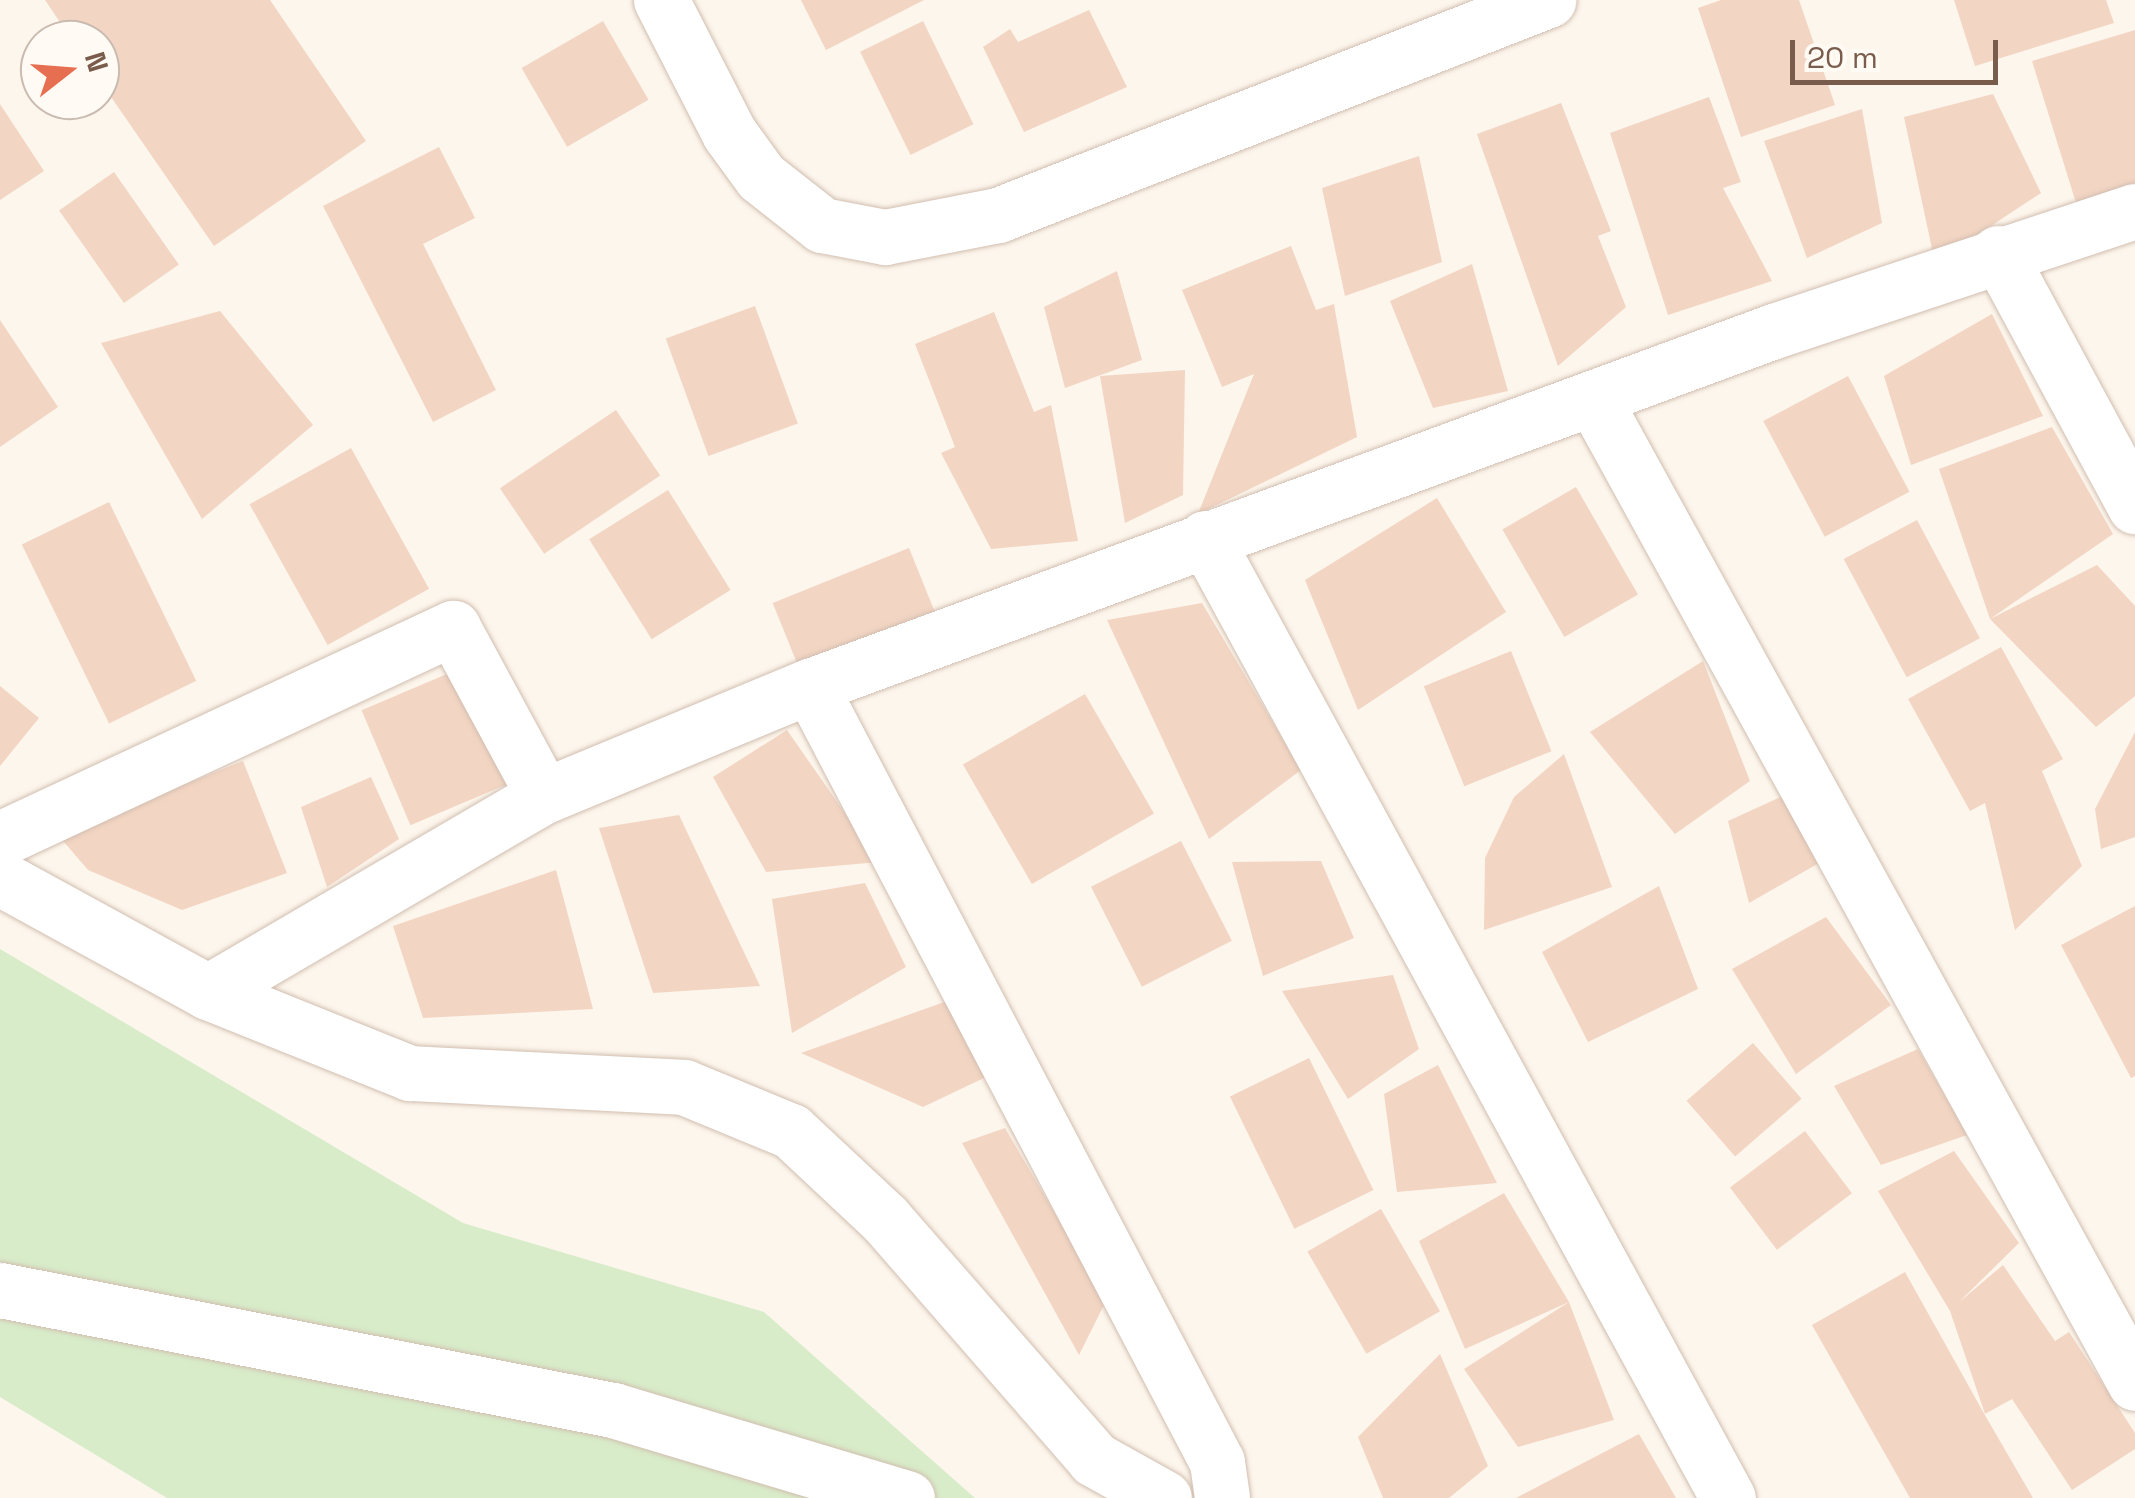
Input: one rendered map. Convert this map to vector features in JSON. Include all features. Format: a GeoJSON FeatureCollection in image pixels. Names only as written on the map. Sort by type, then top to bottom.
{"type":"FeatureCollection","features":[{"type":"Feature","properties":{"kind":"street"},"geometry":{"type":"LineString","coordinates":[[661,0],[728,134],[761,177],[822,225],[886,237],[998,215],[1438,18],[1548,0]]}},
{"type":"Feature","properties":{"kind":"street"},"geometry":{"type":"LineString","coordinates":[[208,992],[544,796],[810,686],[1205,538],[1998,254],[2135,211]]}},
{"type":"Feature","properties":{"kind":"street"},"geometry":{"type":"LineString","coordinates":[[1998,254],[2135,506]]}},
{"type":"Feature","properties":{"kind":"street"},"geometry":{"type":"LineString","coordinates":[[1594,400],[2135,1383]]}},
{"type":"Feature","properties":{"kind":"street"},"geometry":{"type":"LineString","coordinates":[[1205,538],[1728,1498]]}},
{"type":"Feature","properties":{"kind":"street"},"geometry":{"type":"LineString","coordinates":[[0,839],[454,628],[544,796]]}},
{"type":"Feature","properties":{"kind":"street"},"geometry":{"type":"LineString","coordinates":[[810,686],[1217,1462],[1222,1498]]}},
{"type":"Feature","properties":{"kind":"street"},"geometry":{"type":"LineString","coordinates":[[0,878],[208,992],[410,1074],[684,1087],[791,1131],[885,1219],[1094,1459],[1164,1498]]}},
{"type":"Feature","properties":{"kind":"street"},"geometry":{"type":"LineString","coordinates":[[0,1290],[613,1410],[907,1498]]}},
{"type":"Feature","properties":{"kind":"green space"},"geometry":{"type":"Polygon","coordinates":[[[0,949],[463,1223],[764,1312],[975,1498],[167,1498],[0,1397],[0,949]]]}},
{"type":"Feature","properties":{"kind":"building"},"geometry":{"type":"Polygon","coordinates":[[[45,0],[270,0],[366,141],[214,246],[120,110],[120,20],[58,20],[45,0]]]}},
{"type":"Feature","properties":{"kind":"building"},"geometry":{"type":"Polygon","coordinates":[[[801,0],[924,0],[826,50],[801,0]]]}},
{"type":"Feature","properties":{"kind":"building"},"geometry":{"type":"Polygon","coordinates":[[[1721,0],[1799,0],[1835,105],[1741,137],[1698,8],[1721,0]]]}},
{"type":"Feature","properties":{"kind":"building"},"geometry":{"type":"Polygon","coordinates":[[[1954,0],[2106,0],[2114,23],[1975,66],[1954,0]]]}},
{"type":"Feature","properties":{"kind":"building"},"geometry":{"type":"Polygon","coordinates":[[[1089,10],[1127,87],[1024,132],[983,47],[1010,29],[1018,42],[1089,10]]]}},
{"type":"Feature","properties":{"kind":"building"},"geometry":{"type":"Polygon","coordinates":[[[603,21],[648,100],[567,147],[522,68],[603,21]]]}},
{"type":"Feature","properties":{"kind":"building"},"geometry":{"type":"Polygon","coordinates":[[[923,21],[973,124],[910,155],[860,52],[923,21]]]}},
{"type":"Feature","properties":{"kind":"building"},"geometry":{"type":"Polygon","coordinates":[[[2135,30],[2135,185],[2076,203],[2032,61],[2135,30]]]}},
{"type":"Feature","properties":{"kind":"building"},"geometry":{"type":"Polygon","coordinates":[[[1993,94],[2041,193],[1935,263],[1904,117],[1993,94]]]}},
{"type":"Feature","properties":{"kind":"building"},"geometry":{"type":"Polygon","coordinates":[[[1709,97],[1741,182],[1723,188],[1772,281],[1668,315],[1610,133],[1709,97]]]}},
{"type":"Feature","properties":{"kind":"building"},"geometry":{"type":"Polygon","coordinates":[[[1561,103],[1611,231],[1598,236],[1626,307],[1558,366],[1477,134],[1561,103]]]}},
{"type":"Feature","properties":{"kind":"building"},"geometry":{"type":"Polygon","coordinates":[[[0,104],[44,171],[0,200],[0,104]]]}},
{"type":"Feature","properties":{"kind":"building"},"geometry":{"type":"Polygon","coordinates":[[[1862,109],[1882,223],[1807,258],[1764,141],[1862,109]]]}},
{"type":"Feature","properties":{"kind":"building"},"geometry":{"type":"Polygon","coordinates":[[[439,147],[475,218],[423,244],[496,390],[433,422],[323,206],[439,147]]]}},
{"type":"Feature","properties":{"kind":"building"},"geometry":{"type":"Polygon","coordinates":[[[1419,156],[1442,262],[1345,296],[1322,188],[1419,156]]]}},
{"type":"Feature","properties":{"kind":"building"},"geometry":{"type":"Polygon","coordinates":[[[114,172],[179,265],[124,303],[59,210],[114,172]]]}},
{"type":"Feature","properties":{"kind":"building"},"geometry":{"type":"Polygon","coordinates":[[[1291,246],[1316,310],[1334,304],[1357,437],[1198,514],[1254,374],[1222,387],[1182,290],[1291,246]]]}},
{"type":"Feature","properties":{"kind":"building"},"geometry":{"type":"Polygon","coordinates":[[[1472,264],[1508,391],[1433,408],[1390,301],[1472,264]]]}},
{"type":"Feature","properties":{"kind":"building"},"geometry":{"type":"Polygon","coordinates":[[[1117,271],[1142,360],[1065,388],[1044,307],[1117,271]]]}},
{"type":"Feature","properties":{"kind":"building"},"geometry":{"type":"Polygon","coordinates":[[[755,306],[798,423],[708,456],[666,338],[755,306]]]}},
{"type":"Feature","properties":{"kind":"building"},"geometry":{"type":"Polygon","coordinates":[[[220,311],[313,425],[202,519],[101,343],[220,311]]]}},
{"type":"Feature","properties":{"kind":"building"},"geometry":{"type":"Polygon","coordinates":[[[994,312],[1034,412],[1051,405],[1078,541],[991,549],[941,453],[955,447],[915,344],[994,312]]]}},
{"type":"Feature","properties":{"kind":"building"},"geometry":{"type":"Polygon","coordinates":[[[1992,314],[2043,416],[1911,465],[1884,376],[1992,314]]]}},
{"type":"Feature","properties":{"kind":"building"},"geometry":{"type":"Polygon","coordinates":[[[0,320],[58,407],[0,447],[0,320]]]}},
{"type":"Feature","properties":{"kind":"building"},"geometry":{"type":"Polygon","coordinates":[[[1185,370],[1183,495],[1125,523],[1100,376],[1185,370]]]}},
{"type":"Feature","properties":{"kind":"building"},"geometry":{"type":"Polygon","coordinates":[[[1848,376],[1910,492],[1825,537],[1763,421],[1848,376]]]}},
{"type":"Feature","properties":{"kind":"building"},"geometry":{"type":"Polygon","coordinates":[[[616,410],[660,475],[544,554],[500,488],[616,410]]]}},
{"type":"Feature","properties":{"kind":"building"},"geometry":{"type":"Polygon","coordinates":[[[2052,427],[2113,534],[1990,619],[1939,469],[2052,427]]]}},
{"type":"Feature","properties":{"kind":"building"},"geometry":{"type":"Polygon","coordinates":[[[351,448],[429,589],[328,645],[250,504],[351,448]]]}},
{"type":"Feature","properties":{"kind":"building"},"geometry":{"type":"Polygon","coordinates":[[[1576,487],[1638,594],[1564,637],[1502,530],[1576,487]]]}},
{"type":"Feature","properties":{"kind":"building"},"geometry":{"type":"Polygon","coordinates":[[[668,490],[731,590],[652,639],[589,539],[668,490]]]}},
{"type":"Feature","properties":{"kind":"building"},"geometry":{"type":"Polygon","coordinates":[[[1437,498],[1506,612],[1358,710],[1305,580],[1437,498]]]}},
{"type":"Feature","properties":{"kind":"building"},"geometry":{"type":"Polygon","coordinates":[[[109,502],[196,681],[109,723],[22,545],[109,502]]]}},
{"type":"Feature","properties":{"kind":"building"},"geometry":{"type":"Polygon","coordinates":[[[1917,520],[1980,638],[1907,677],[1844,559],[1917,520]]]}},
{"type":"Feature","properties":{"kind":"building"},"geometry":{"type":"Polygon","coordinates":[[[909,548],[938,619],[802,674],[773,603],[909,548]]]}},
{"type":"Feature","properties":{"kind":"building"},"geometry":{"type":"Polygon","coordinates":[[[2097,565],[2135,606],[2135,696],[2096,727],[1990,619],[2097,565]]]}},
{"type":"Feature","properties":{"kind":"building"},"geometry":{"type":"Polygon","coordinates":[[[1202,603],[1301,770],[1209,839],[1107,620],[1202,603]]]}},
{"type":"Feature","properties":{"kind":"building"},"geometry":{"type":"Polygon","coordinates":[[[2001,647],[2063,759],[2042,771],[2082,866],[2015,930],[1985,803],[1970,811],[1908,699],[2001,647]]]}},
{"type":"Feature","properties":{"kind":"building"},"geometry":{"type":"Polygon","coordinates":[[[1511,651],[1551,751],[1464,786],[1424,686],[1511,651]]]}},
{"type":"Feature","properties":{"kind":"building"},"geometry":{"type":"Polygon","coordinates":[[[1703,661],[1750,781],[1675,834],[1590,732],[1703,661]]]}},
{"type":"Feature","properties":{"kind":"building"},"geometry":{"type":"Polygon","coordinates":[[[461,668],[510,783],[410,825],[362,710],[461,668]]]}},
{"type":"Feature","properties":{"kind":"building"},"geometry":{"type":"Polygon","coordinates":[[[0,686],[39,718],[0,766],[0,686]]]}},
{"type":"Feature","properties":{"kind":"building"},"geometry":{"type":"Polygon","coordinates":[[[1085,694],[1154,814],[1032,884],[963,764],[1085,694]]]}},
{"type":"Feature","properties":{"kind":"building"},"geometry":{"type":"Polygon","coordinates":[[[787,730],[879,862],[766,872],[713,777],[787,730]]]}},
{"type":"Feature","properties":{"kind":"building"},"geometry":{"type":"Polygon","coordinates":[[[2135,732],[2135,837],[2101,849],[2095,809],[2135,732]]]}},
{"type":"Feature","properties":{"kind":"building"},"geometry":{"type":"Polygon","coordinates":[[[1564,754],[1612,887],[1484,930],[1485,858],[1514,797],[1564,754]]]}},
{"type":"Feature","properties":{"kind":"building"},"geometry":{"type":"Polygon","coordinates":[[[243,761],[287,873],[182,910],[88,870],[58,835],[243,761]]]}},
{"type":"Feature","properties":{"kind":"building"},"geometry":{"type":"Polygon","coordinates":[[[371,777],[399,839],[327,887],[301,807],[371,777]]]}},
{"type":"Feature","properties":{"kind":"building"},"geometry":{"type":"Polygon","coordinates":[[[1785,795],[1826,859],[1749,903],[1728,821],[1785,795]]]}},
{"type":"Feature","properties":{"kind":"building"},"geometry":{"type":"Polygon","coordinates":[[[679,815],[760,986],[653,993],[599,828],[679,815]]]}},
{"type":"Feature","properties":{"kind":"building"},"geometry":{"type":"Polygon","coordinates":[[[1181,841],[1232,941],[1142,987],[1091,887],[1181,841]]]}},
{"type":"Feature","properties":{"kind":"building"},"geometry":{"type":"Polygon","coordinates":[[[1321,861],[1354,938],[1263,976],[1232,862],[1321,861]]]}},
{"type":"Feature","properties":{"kind":"building"},"geometry":{"type":"Polygon","coordinates":[[[556,870],[593,1009],[423,1018],[393,926],[556,870]]]}},
{"type":"Feature","properties":{"kind":"building"},"geometry":{"type":"Polygon","coordinates":[[[865,883],[906,967],[792,1033],[772,899],[865,883]]]}},
{"type":"Feature","properties":{"kind":"building"},"geometry":{"type":"Polygon","coordinates":[[[1659,886],[1698,989],[1588,1042],[1542,952],[1659,886]]]}},
{"type":"Feature","properties":{"kind":"building"},"geometry":{"type":"Polygon","coordinates":[[[2135,906],[2135,1076],[2131,1078],[2061,945],[2135,906]]]}},
{"type":"Feature","properties":{"kind":"building"},"geometry":{"type":"Polygon","coordinates":[[[1826,917],[1891,1005],[1796,1074],[1732,969],[1826,917]]]}},
{"type":"Feature","properties":{"kind":"building"},"geometry":{"type":"Polygon","coordinates":[[[1393,975],[1419,1049],[1348,1099],[1282,991],[1393,975]]]}},
{"type":"Feature","properties":{"kind":"building"},"geometry":{"type":"Polygon","coordinates":[[[950,1000],[986,1077],[923,1107],[801,1053],[950,1000]]]}},
{"type":"Feature","properties":{"kind":"building"},"geometry":{"type":"Polygon","coordinates":[[[1753,1043],[1802,1099],[1735,1157],[1687,1101],[1753,1043]]]}},
{"type":"Feature","properties":{"kind":"building"},"geometry":{"type":"Polygon","coordinates":[[[1918,1049],[1967,1135],[1881,1165],[1834,1086],[1918,1049]]]}},
{"type":"Feature","properties":{"kind":"building"},"geometry":{"type":"Polygon","coordinates":[[[1309,1058],[1373,1190],[1294,1229],[1230,1097],[1309,1058]]]}},
{"type":"Feature","properties":{"kind":"building"},"geometry":{"type":"Polygon","coordinates":[[[1438,1065],[1497,1183],[1397,1192],[1384,1094],[1438,1065]]]}},
{"type":"Feature","properties":{"kind":"building"},"geometry":{"type":"Polygon","coordinates":[[[1005,1128],[1106,1301],[1079,1355],[962,1143],[1005,1128]]]}},
{"type":"Feature","properties":{"kind":"building"},"geometry":{"type":"Polygon","coordinates":[[[1805,1131],[1852,1193],[1777,1250],[1730,1188],[1805,1131]]]}},
{"type":"Feature","properties":{"kind":"building"},"geometry":{"type":"Polygon","coordinates":[[[1954,1151],[2019,1243],[1958,1303],[2003,1265],[2055,1341],[2069,1332],[2135,1433],[2135,1449],[2072,1490],[2012,1399],[1985,1414],[1950,1311],[1878,1191],[1954,1151]]]}},
{"type":"Feature","properties":{"kind":"building"},"geometry":{"type":"Polygon","coordinates":[[[1504,1193],[1569,1302],[1465,1349],[1419,1241],[1504,1193]]]}},
{"type":"Feature","properties":{"kind":"building"},"geometry":{"type":"Polygon","coordinates":[[[1381,1209],[1440,1311],[1366,1354],[1307,1252],[1381,1209]]]}},
{"type":"Feature","properties":{"kind":"building"},"geometry":{"type":"Polygon","coordinates":[[[1905,1272],[2033,1498],[1910,1498],[1812,1325],[1905,1272]]]}},
{"type":"Feature","properties":{"kind":"building"},"geometry":{"type":"Polygon","coordinates":[[[1569,1302],[1614,1420],[1518,1447],[1464,1369],[1569,1302]]]}},
{"type":"Feature","properties":{"kind":"building"},"geometry":{"type":"Polygon","coordinates":[[[1440,1354],[1488,1466],[1449,1498],[1383,1498],[1358,1437],[1440,1354]]]}},
{"type":"Feature","properties":{"kind":"building"},"geometry":{"type":"Polygon","coordinates":[[[1639,1434],[1676,1498],[1516,1498],[1639,1434]]]}}]}
